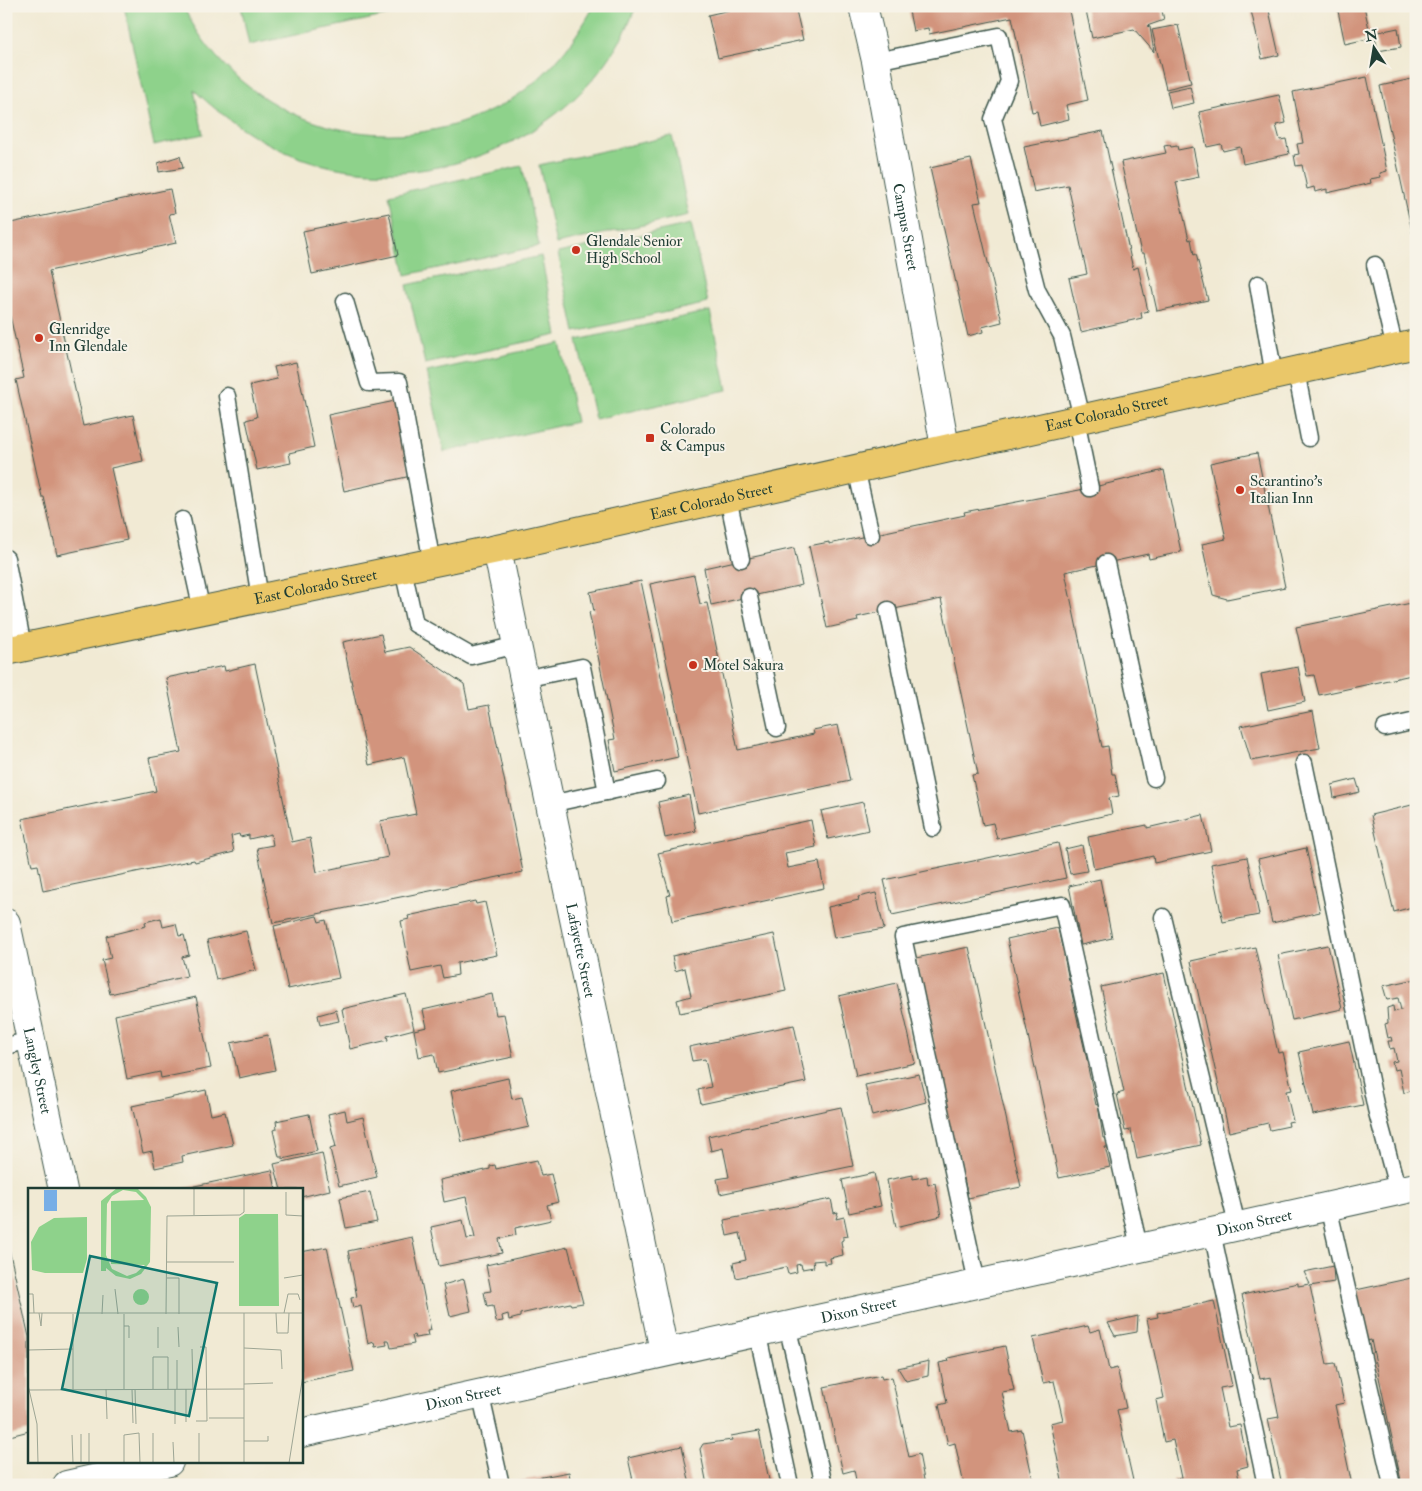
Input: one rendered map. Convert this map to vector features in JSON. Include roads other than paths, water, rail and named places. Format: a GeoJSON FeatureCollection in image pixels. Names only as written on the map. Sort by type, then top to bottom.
{"type":"FeatureCollection","features":[{"type":"Feature","properties":{"kind":"main road","name":"East Colorado Street"},"geometry":{"type":"LineString","coordinates":[[15,649],[497,549],[728,498],[945,447],[1406,347]]}},
{"type":"Feature","properties":{"kind":"street","name":"Campus Street"},"geometry":{"type":"LineString","coordinates":[[863,6],[876,61],[945,447]]}},
{"type":"Feature","properties":{"kind":"street","name":"Lafayette Street"},"geometry":{"type":"LineString","coordinates":[[497,549],[664,1351]]}},
{"type":"Feature","properties":{"kind":"street","name":"Langley Street"},"geometry":{"type":"LineString","coordinates":[[6,923],[19,1043],[62,1188]]}},
{"type":"Feature","properties":{"kind":"street","name":"Dixon Street"},"geometry":{"type":"LineString","coordinates":[[302,1432],[1407,1189]]}},
{"type":"Feature","properties":{"kind":"street"},"geometry":{"type":"LineString","coordinates":[[67,1485],[123,1467],[150,1464]]}},
{"type":"Feature","properties":{"kind":"lane"},"geometry":{"type":"LineString","coordinates":[[876,61],[999,36],[1009,81],[993,119],[1037,290],[1062,336],[1079,419],[1090,488]]}},
{"type":"Feature","properties":{"kind":"lane"},"geometry":{"type":"LineString","coordinates":[[1374,265],[1406,347]]}},
{"type":"Feature","properties":{"kind":"lane"},"geometry":{"type":"LineString","coordinates":[[1258,284],[1285,373],[1309,438]]}},
{"type":"Feature","properties":{"kind":"lane"},"geometry":{"type":"LineString","coordinates":[[345,301],[369,383],[399,382],[432,563]]}},
{"type":"Feature","properties":{"kind":"lane"},"geometry":{"type":"LineString","coordinates":[[227,396],[260,598]]}},
{"type":"Feature","properties":{"kind":"lane"},"geometry":{"type":"LineString","coordinates":[[856,468],[871,535]]}},
{"type":"Feature","properties":{"kind":"lane"},"geometry":{"type":"LineString","coordinates":[[728,498],[742,560]]}},
{"type":"Feature","properties":{"kind":"lane"},"geometry":{"type":"LineString","coordinates":[[182,520],[202,611]]}},
{"type":"Feature","properties":{"kind":"lane"},"geometry":{"type":"LineString","coordinates":[[6,558],[15,649]]}},
{"type":"Feature","properties":{"kind":"lane"},"geometry":{"type":"LineString","coordinates":[[1106,563],[1154,778]]}},
{"type":"Feature","properties":{"kind":"lane"},"geometry":{"type":"LineString","coordinates":[[403,569],[414,624],[471,656],[517,644]]}},
{"type":"Feature","properties":{"kind":"lane"},"geometry":{"type":"LineString","coordinates":[[749,597],[777,728]]}},
{"type":"Feature","properties":{"kind":"lane"},"geometry":{"type":"LineString","coordinates":[[888,610],[933,828]]}},
{"type":"Feature","properties":{"kind":"lane"},"geometry":{"type":"LineString","coordinates":[[524,678],[582,667],[607,792]]}},
{"type":"Feature","properties":{"kind":"lane"},"geometry":{"type":"LineString","coordinates":[[1385,728],[1416,721]]}},
{"type":"Feature","properties":{"kind":"lane"},"geometry":{"type":"LineString","coordinates":[[1304,763],[1376,1109],[1407,1189]]}},
{"type":"Feature","properties":{"kind":"lane"},"geometry":{"type":"LineString","coordinates":[[550,804],[657,781]]}},
{"type":"Feature","properties":{"kind":"lane"},"geometry":{"type":"LineString","coordinates":[[977,1283],[903,937],[1062,904],[1140,1247]]}},
{"type":"Feature","properties":{"kind":"lane"},"geometry":{"type":"LineString","coordinates":[[1163,917],[1224,1228],[1266,1485]]}},
{"type":"Feature","properties":{"kind":"lane"},"geometry":{"type":"LineString","coordinates":[[1328,1206],[1392,1485]]}},
{"type":"Feature","properties":{"kind":"lane"},"geometry":{"type":"LineString","coordinates":[[787,1324],[824,1485]]}},
{"type":"Feature","properties":{"kind":"lane"},"geometry":{"type":"LineString","coordinates":[[757,1331],[790,1485]]}},
{"type":"Feature","properties":{"kind":"lane"},"geometry":{"type":"LineString","coordinates":[[480,1392],[501,1485]]}},
{"type":"Feature","properties":{"kind":"place","name":"Glendale Senior High School"},"geometry":{"type":"Point","coordinates":[576,250]}},
{"type":"Feature","properties":{"kind":"place","name":"Glenridge Inn Glendale"},"geometry":{"type":"Point","coordinates":[39,338]}},
{"type":"Feature","properties":{"kind":"place","name":"Colorado & Campus"},"geometry":{"type":"Point","coordinates":[650,438]}},
{"type":"Feature","properties":{"kind":"place","name":"Scarantino's Italian Inn"},"geometry":{"type":"Point","coordinates":[1240,490]}},
{"type":"Feature","properties":{"kind":"place","name":"Motel Sakura"},"geometry":{"type":"Point","coordinates":[693,665]}}]}
